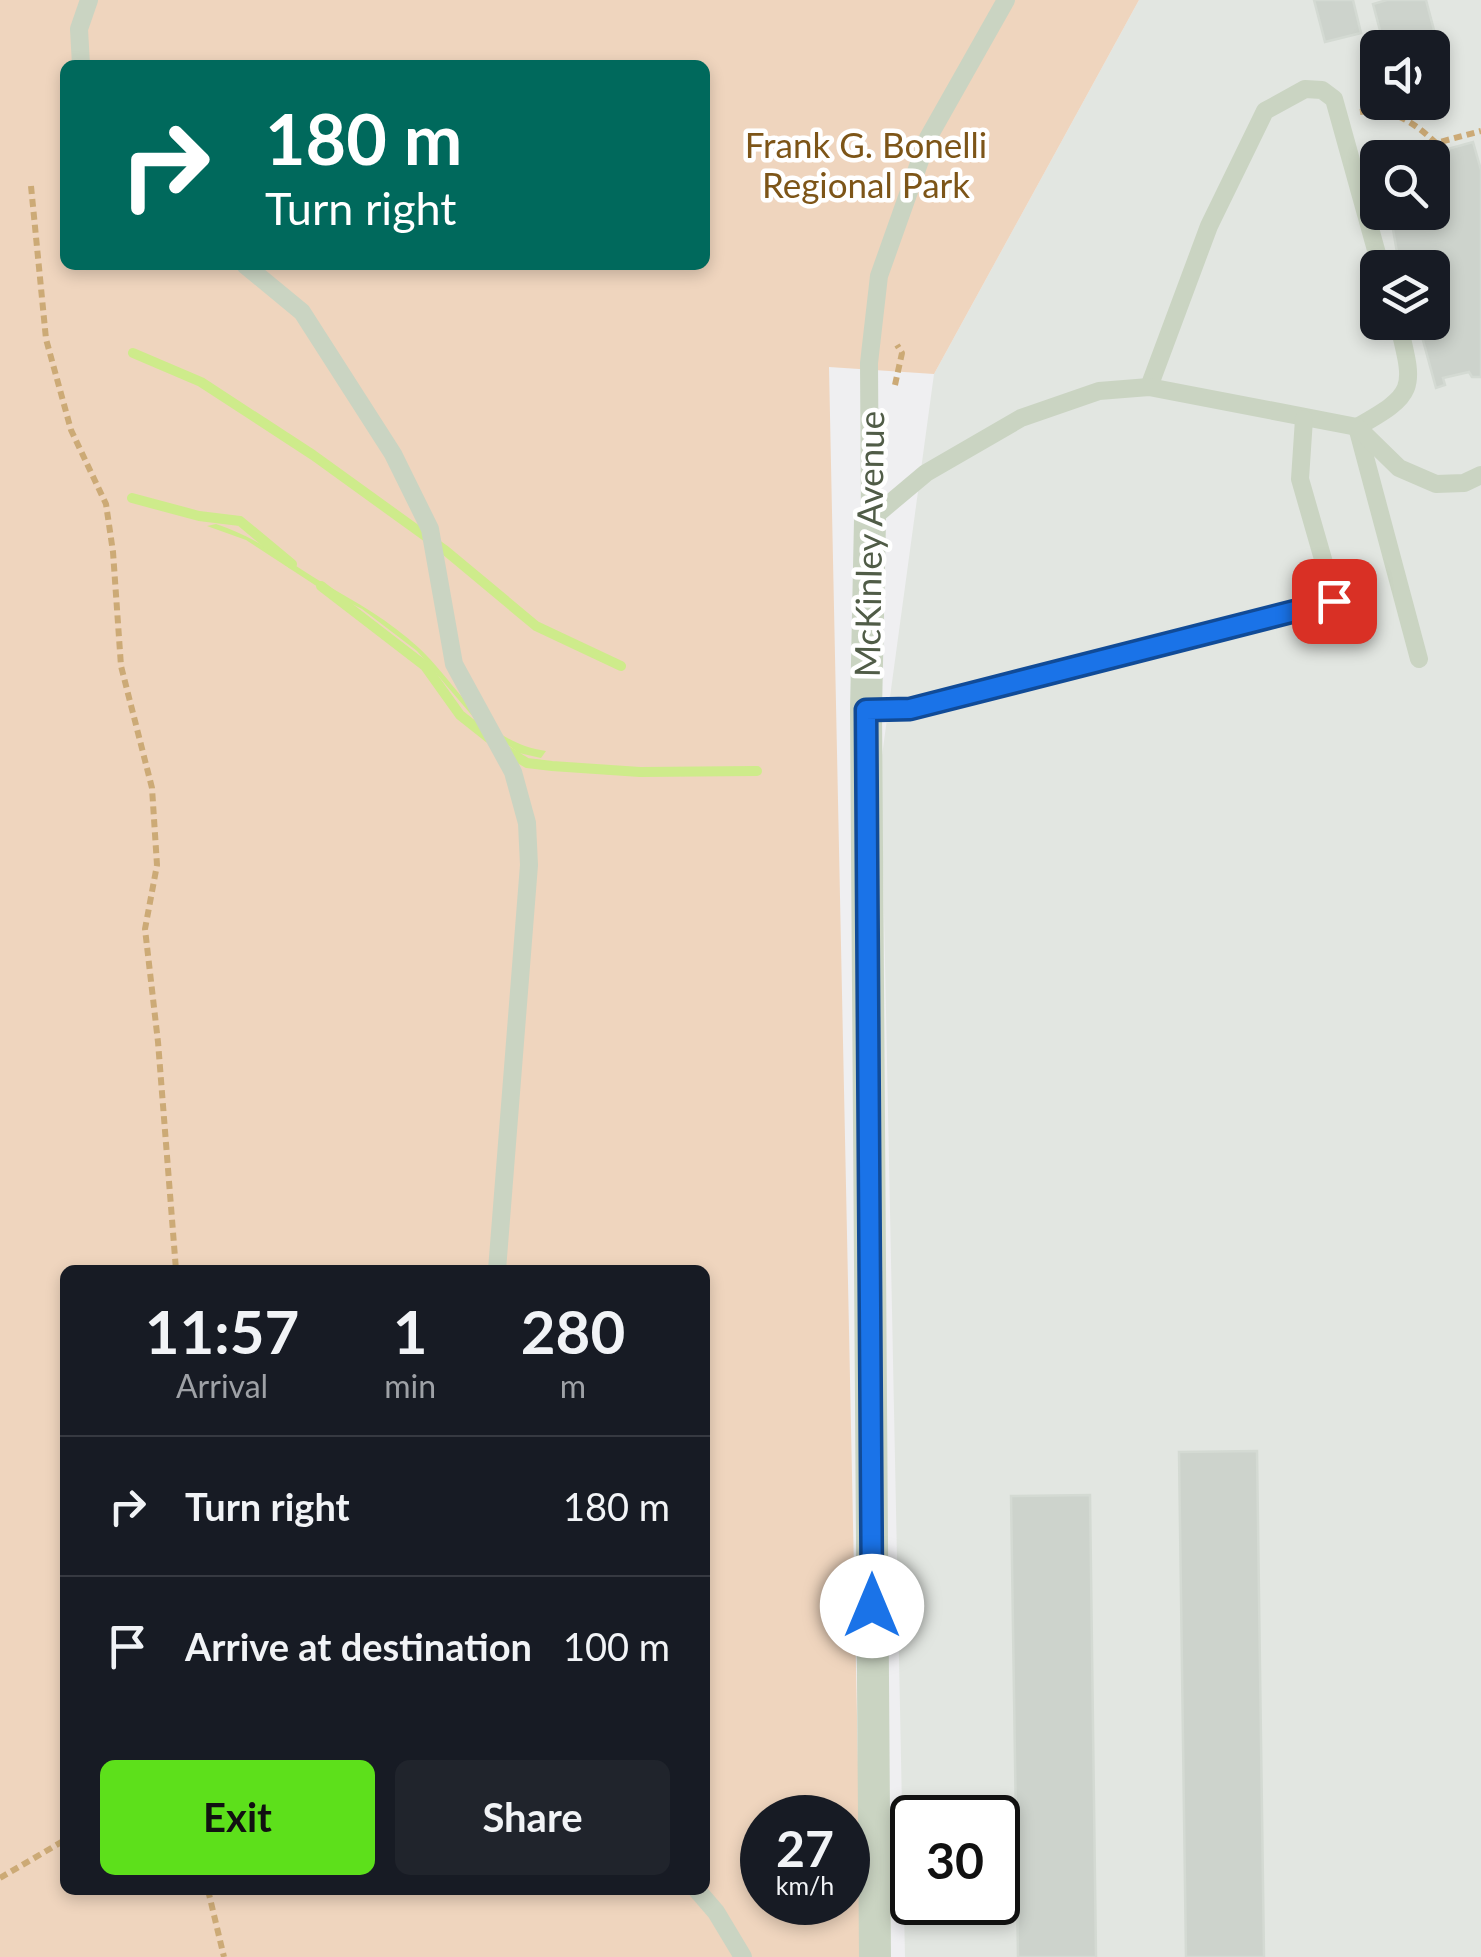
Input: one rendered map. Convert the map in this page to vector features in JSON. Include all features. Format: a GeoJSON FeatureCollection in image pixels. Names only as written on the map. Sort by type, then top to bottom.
{"type":"FeatureCollection","features":[{"type":"Feature","properties":{"kind":"street","name":"McKinley Avenue"},"geometry":{"type":"LineString","coordinates":[[870,520],[866,710],[875,1957]]}},
{"type":"Feature","properties":{"kind":"lane"},"geometry":{"type":"LineString","coordinates":[[81,60],[79,28],[89,0]]}},
{"type":"Feature","properties":{"kind":"lane","name":"McKinley Avenue"},"geometry":{"type":"LineString","coordinates":[[870,520],[869,363],[879,276],[928,138],[1006,0]]}},
{"type":"Feature","properties":{"kind":"lane"},"geometry":{"type":"LineString","coordinates":[[1149,387],[1209,226],[1265,111],[1293,93],[1322,90],[1334,98],[1377,250]]}},
{"type":"Feature","properties":{"kind":"lane"},"geometry":{"type":"LineString","coordinates":[[252,270],[302,312],[393,454],[430,529],[454,664],[513,772],[527,823],[529,866],[497,1265]]}},
{"type":"Feature","properties":{"kind":"lane"},"geometry":{"type":"LineString","coordinates":[[1357,427],[1395,406],[1406,390],[1409,369],[1402,340]]}},
{"type":"Feature","properties":{"kind":"lane"},"geometry":{"type":"LineString","coordinates":[[870,520],[926,473],[1021,418],[1099,391],[1149,387],[1357,427],[1399,468],[1436,484],[1464,482],[1481,474]]}},
{"type":"Feature","properties":{"kind":"lane"},"geometry":{"type":"LineString","coordinates":[[866,710],[910,709],[1334,601],[1300,480],[1304,419]]}},
{"type":"Feature","properties":{"kind":"lane"},"geometry":{"type":"LineString","coordinates":[[1357,427],[1419,659]]}},
{"type":"Feature","properties":{"kind":"lane"},"geometry":{"type":"LineString","coordinates":[[701,1895],[743,1957]]}},
{"type":"Feature","properties":{"kind":"path"},"geometry":{"type":"LineString","coordinates":[[1340,118],[1380,109],[1416,124],[1436,143],[1481,131]]}},
{"type":"Feature","properties":{"kind":"path"},"geometry":{"type":"LineString","coordinates":[[31,186],[46,339],[71,430],[106,504],[114,552],[121,666],[152,788],[157,865],[144,929],[158,1042],[176,1265]]}},
{"type":"Feature","properties":{"kind":"path"},"geometry":{"type":"LineString","coordinates":[[0,1878],[60,1843]]}},
{"type":"Feature","properties":{"kind":"path"},"geometry":{"type":"LineString","coordinates":[[209,1895],[224,1957]]}},
{"type":"Feature","properties":{"kind":"shaded area"},"geometry":{"type":"Polygon","coordinates":[[[1139,0],[1481,0],[1481,1957],[905,1957],[904,1925],[1020,1925],[1020,1795],[902,1795],[881,763],[934,374],[1139,0]]]}},
{"type":"Feature","properties":{"kind":"shaded area"},"geometry":{"type":"Polygon","coordinates":[[[216,524],[258,543],[385,621],[434,663],[489,725],[524,746],[546,751],[541,758],[519,753],[480,725],[417,651],[362,609],[318,587],[246,540],[207,526],[216,524]]]}},
{"type":"Feature","properties":{"kind":"green space","name":"Frank G. Bonelli Regional Park"},"geometry":{"type":"Polygon","coordinates":[[[0,0],[1139,0],[934,374],[829,367],[859,1795],[740,1795],[740,1925],[861,1925],[862,1957],[0,1957],[0,0]]]}},
{"type":"Feature","properties":{"kind":"building"},"geometry":{"type":"Polygon","coordinates":[[[1314,0],[1353,0],[1360,33],[1325,42],[1314,0]]]}},
{"type":"Feature","properties":{"kind":"building"},"geometry":{"type":"Polygon","coordinates":[[[1426,0],[1434,30],[1380,30],[1373,4],[1426,0]]]}},
{"type":"Feature","properties":{"kind":"building"},"geometry":{"type":"Polygon","coordinates":[[[1473,142],[1481,170],[1481,377],[1472,377],[1469,372],[1443,378],[1445,385],[1436,388],[1423,340],[1450,340],[1450,250],[1397,250],[1393,230],[1450,230],[1450,148],[1473,142]]]}},
{"type":"Feature","properties":{"kind":"building"},"geometry":{"type":"Polygon","coordinates":[[[1257,1451],[1264,1957],[1186,1957],[1179,1452],[1257,1451]]]}},
{"type":"Feature","properties":{"kind":"building"},"geometry":{"type":"Polygon","coordinates":[[[1090,1495],[1096,1957],[1018,1957],[1020,1795],[1016,1795],[1011,1496],[1090,1495]]]}},
{"type":"Feature","properties":{"kind":"waterway"},"geometry":{"type":"LineString","coordinates":[[133,353],[201,382],[313,455],[446,551],[536,626],[621,666]]}},
{"type":"Feature","properties":{"kind":"waterway"},"geometry":{"type":"LineString","coordinates":[[132,498],[199,516],[240,521],[292,564]]}},
{"type":"Feature","properties":{"kind":"waterway"},"geometry":{"type":"LineString","coordinates":[[321,586],[425,666],[460,715],[489,738]]}},
{"type":"Feature","properties":{"kind":"waterway"},"geometry":{"type":"LineString","coordinates":[[502,748],[527,763],[552,766],[640,772],[757,771]]}},
{"type":"Feature","properties":{"kind":"route"},"geometry":{"type":"LineString","coordinates":[[872,1606],[866,710],[910,709],[1334,601]]}}]}
